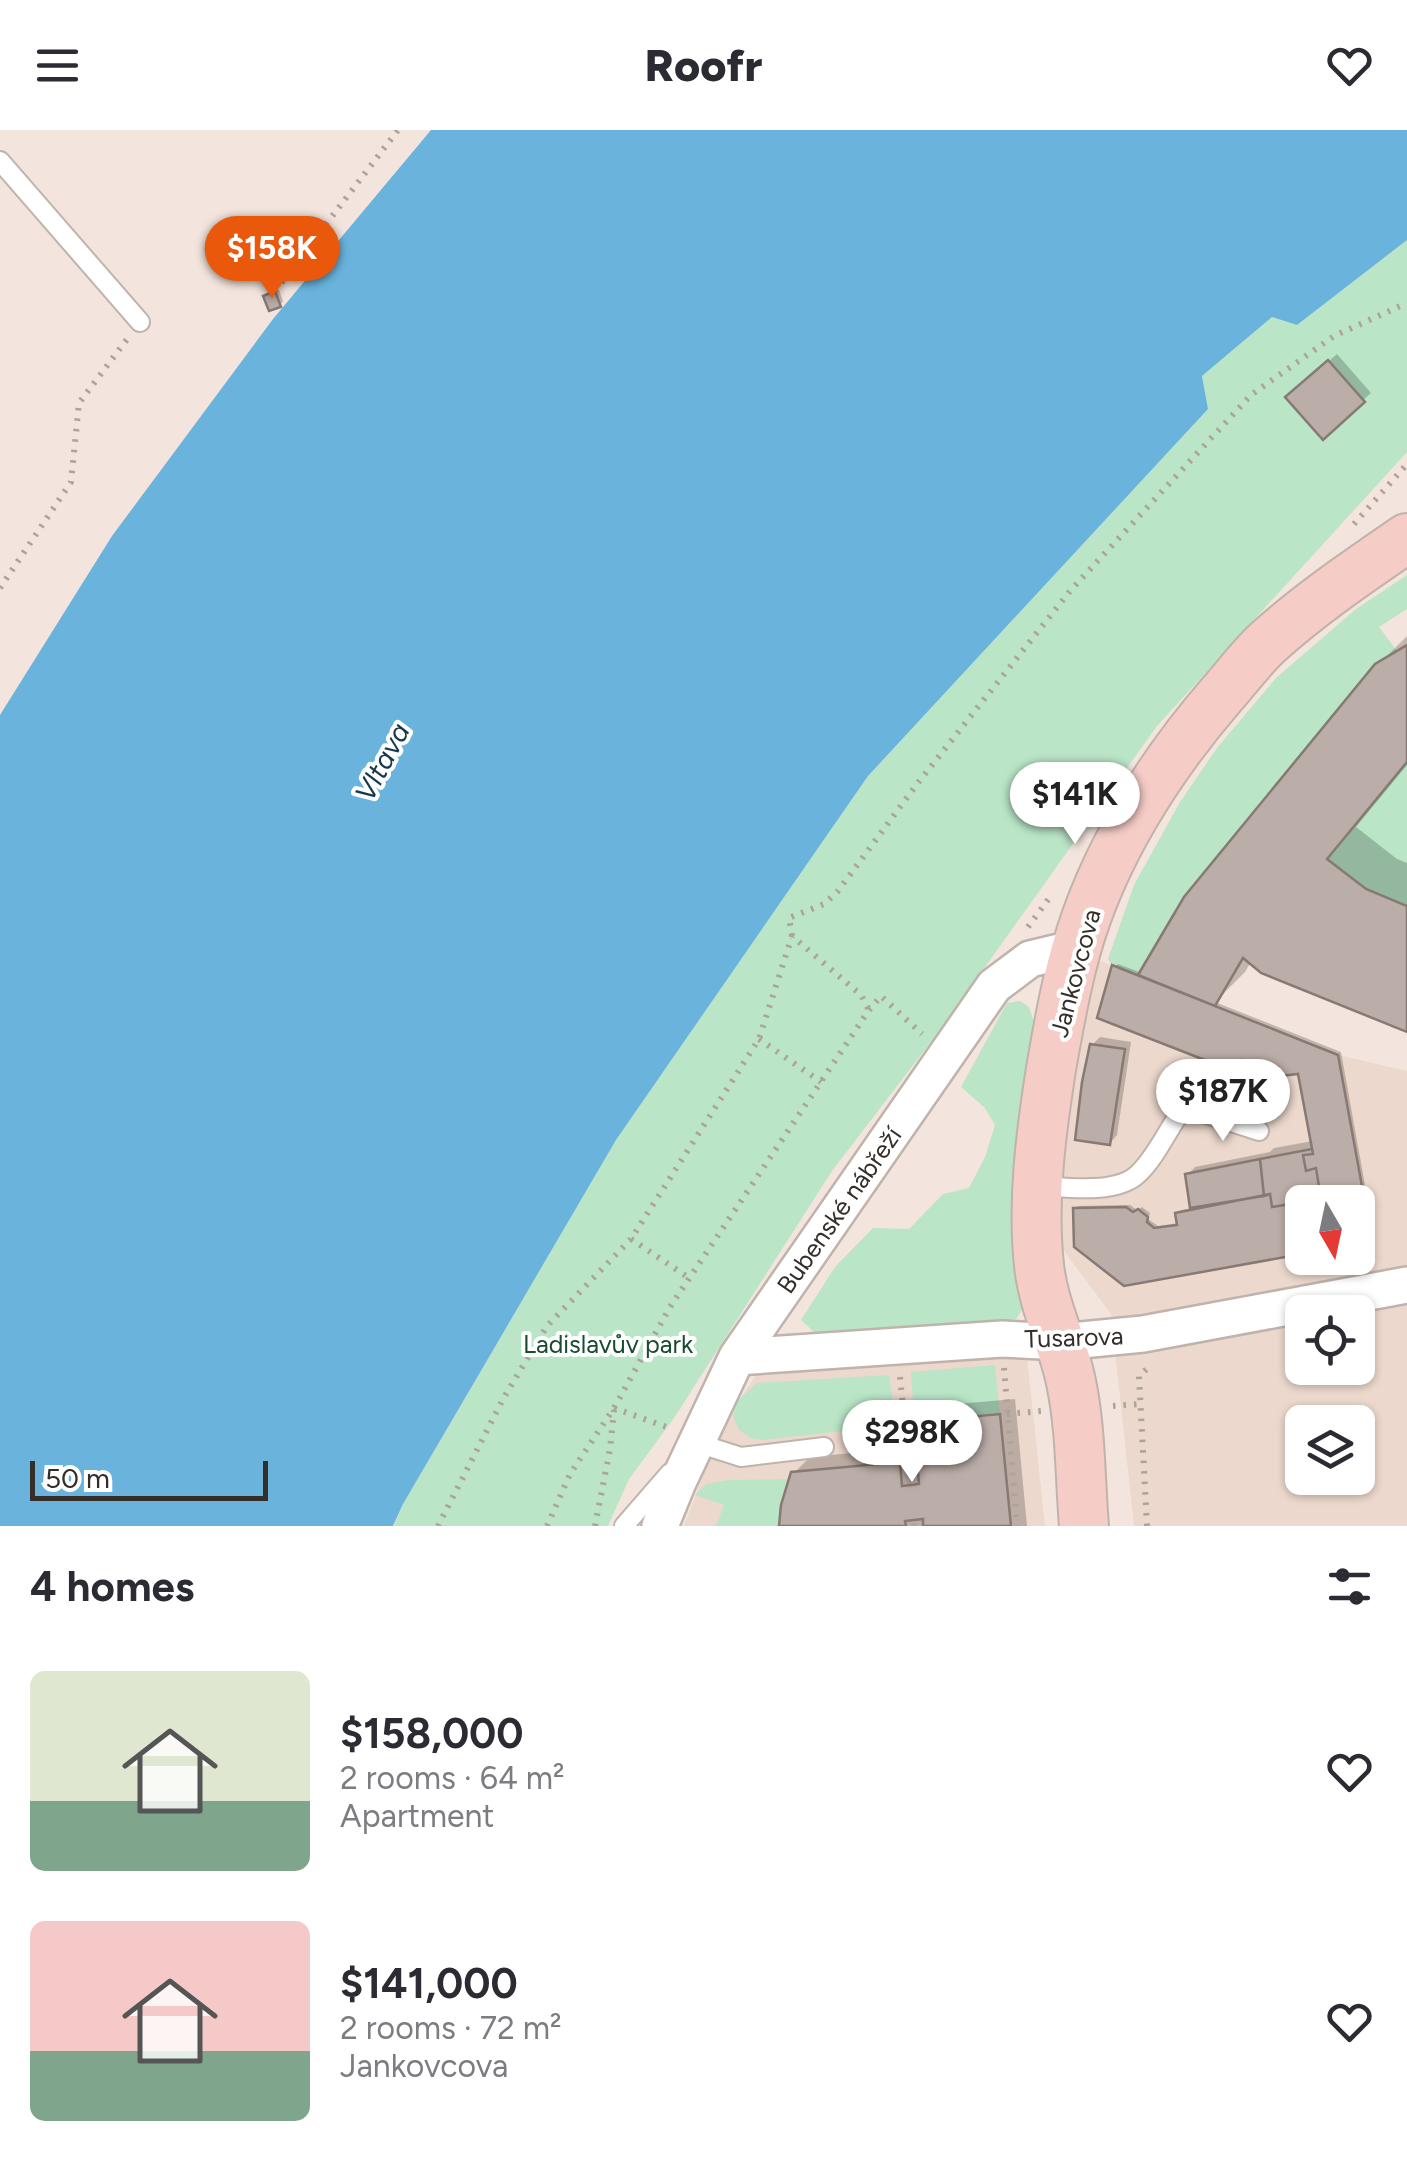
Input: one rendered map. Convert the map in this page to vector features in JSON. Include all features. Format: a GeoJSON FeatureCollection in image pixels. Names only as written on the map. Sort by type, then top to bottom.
{"type":"FeatureCollection","features":[{"type":"Feature","properties":{"kind":"street","name":"Jankovcova"},"geometry":{"type":"LineString","coordinates":[[1084,1526],[1075,1408],[1062,1342],[1047,1304],[1039,1264],[1037,1186],[1040,1133],[1076,948],[1130,823],[1189,732],[1266,644],[1407,538]]}},
{"type":"Feature","properties":{"kind":"street","name":"Bubenské nábřeží"},"geometry":{"type":"LineString","coordinates":[[660,1526],[687,1437],[737,1358],[994,986],[1030,959],[1076,948]]}},
{"type":"Feature","properties":{"kind":"street","name":"Tusarova"},"geometry":{"type":"LineString","coordinates":[[737,1358],[1002,1339],[1062,1342],[1143,1334],[1407,1284]]}},
{"type":"Feature","properties":{"kind":"lane"},"geometry":{"type":"LineString","coordinates":[[0,162],[140,322]]}},
{"type":"Feature","properties":{"kind":"lane"},"geometry":{"type":"LineString","coordinates":[[1037,1186],[1091,1188],[1127,1183],[1152,1157],[1183,1109],[1259,1132]]}},
{"type":"Feature","properties":{"kind":"lane"},"geometry":{"type":"LineString","coordinates":[[624,1526],[687,1437],[742,1457],[824,1447]]}},
{"type":"Feature","properties":{"kind":"path"},"geometry":{"type":"LineString","coordinates":[[276,291],[398,130]]}},
{"type":"Feature","properties":{"kind":"path"},"geometry":{"type":"LineString","coordinates":[[438,1526],[503,1399],[547,1326],[631,1239],[759,1040],[792,936],[789,918],[824,904],[838,891],[1070,591],[1251,395],[1334,336],[1407,303]]}},
{"type":"Feature","properties":{"kind":"path"},"geometry":{"type":"LineString","coordinates":[[0,588],[71,482],[79,404],[140,322]]}},
{"type":"Feature","properties":{"kind":"path"},"geometry":{"type":"LineString","coordinates":[[792,936],[860,995],[870,1010]]}},
{"type":"Feature","properties":{"kind":"path"},"geometry":{"type":"LineString","coordinates":[[547,1526],[570,1474],[614,1408],[670,1307],[881,996],[920,1030],[926,1042]]}},
{"type":"Feature","properties":{"kind":"path"},"geometry":{"type":"LineString","coordinates":[[759,1040],[821,1082]]}},
{"type":"Feature","properties":{"kind":"path"},"geometry":{"type":"LineString","coordinates":[[631,1239],[689,1278]]}},
{"type":"Feature","properties":{"kind":"path"},"geometry":{"type":"LineString","coordinates":[[1002,1339],[1018,1526]]}},
{"type":"Feature","properties":{"kind":"path"},"geometry":{"type":"LineString","coordinates":[[1147,1526],[1138,1376],[1148,1367],[1168,1364]]}},
{"type":"Feature","properties":{"kind":"path"},"geometry":{"type":"LineString","coordinates":[[902,1390],[911,1485]]}},
{"type":"Feature","properties":{"kind":"path"},"geometry":{"type":"LineString","coordinates":[[614,1408],[687,1437]]}},
{"type":"Feature","properties":{"kind":"path"},"geometry":{"type":"LineString","coordinates":[[595,1526],[614,1408]]}},
{"type":"Feature","properties":{"kind":"shaded area"},"geometry":{"type":"Polygon","coordinates":[[[1093,958],[1338,1055],[1407,1071],[1407,1526],[1134,1526],[1111,1314],[1061,1247],[1057,1223],[1062,1104],[1093,958]]]}},
{"type":"Feature","properties":{"kind":"shaded area"},"geometry":{"type":"Polygon","coordinates":[[[1027,1357],[1045,1526],[684,1526],[721,1428],[758,1372],[1027,1357]]]}},
{"type":"Feature","properties":{"kind":"green space","name":"Ladislavův park"},"geometry":{"type":"Polygon","coordinates":[[[1407,240],[1407,452],[1157,726],[943,1026],[832,1171],[674,1418],[629,1479],[608,1526],[394,1526],[403,1504],[616,1140],[868,776],[1208,409],[1202,376],[1272,317],[1297,325],[1407,240]]]}},
{"type":"Feature","properties":{"kind":"green space"},"geometry":{"type":"Polygon","coordinates":[[[1407,575],[1407,609],[1379,627],[1397,651],[1375,665],[1184,897],[1138,975],[1112,965],[1108,959],[1134,885],[1180,802],[1217,748],[1276,678],[1356,609],[1407,575]]]}},
{"type":"Feature","properties":{"kind":"green space"},"geometry":{"type":"Polygon","coordinates":[[[1407,762],[1407,906],[1366,889],[1327,859],[1407,762]]]}},
{"type":"Feature","properties":{"kind":"green space"},"geometry":{"type":"Polygon","coordinates":[[[1020,1001],[1029,1007],[1035,1025],[1014,1197],[1015,1267],[1025,1305],[1016,1319],[840,1335],[815,1333],[801,1320],[835,1267],[873,1228],[909,1229],[943,1194],[969,1188],[995,1125],[985,1108],[961,1087],[1007,1003],[1020,1001]]]}},
{"type":"Feature","properties":{"kind":"green space"},"geometry":{"type":"Polygon","coordinates":[[[995,1365],[1000,1414],[914,1421],[911,1372],[995,1365]]]}},
{"type":"Feature","properties":{"kind":"green space"},"geometry":{"type":"Polygon","coordinates":[[[889,1375],[896,1425],[763,1440],[750,1438],[739,1430],[733,1416],[736,1402],[757,1383],[889,1375]]]}},
{"type":"Feature","properties":{"kind":"green space"},"geometry":{"type":"Polygon","coordinates":[[[789,1479],[779,1526],[716,1526],[724,1505],[695,1495],[707,1484],[728,1480],[789,1479]]]}},
{"type":"Feature","properties":{"kind":"water","name":"Vltava"},"geometry":{"type":"Polygon","coordinates":[[[431,130],[1407,130],[1407,240],[1297,325],[1272,317],[1202,376],[1208,409],[868,776],[616,1140],[393,1526],[0,1526],[0,715],[112,536],[273,319],[431,130]]]}},
{"type":"Feature","properties":{"kind":"building"},"geometry":{"type":"Polygon","coordinates":[[[275,291],[281,307],[269,311],[263,296],[275,291]]]}},
{"type":"Feature","properties":{"kind":"building"},"geometry":{"type":"Polygon","coordinates":[[[1328,360],[1365,402],[1323,440],[1285,397],[1328,360]]]}},
{"type":"Feature","properties":{"kind":"building"},"geometry":{"type":"Polygon","coordinates":[[[1407,645],[1407,762],[1327,859],[1366,889],[1407,906],[1407,1032],[1261,973],[1243,958],[1215,1006],[1138,975],[1184,897],[1375,664],[1407,645]]]}},
{"type":"Feature","properties":{"kind":"building"},"geometry":{"type":"Polygon","coordinates":[[[1112,965],[1338,1055],[1362,1185],[1319,1185],[1316,1168],[1306,1171],[1303,1155],[1313,1154],[1298,1074],[1281,1076],[1242,1060],[1238,1073],[1097,1018],[1112,965]]]}},
{"type":"Feature","properties":{"kind":"building"},"geometry":{"type":"Polygon","coordinates":[[[1090,1044],[1125,1049],[1110,1145],[1075,1140],[1090,1044]]]}},
{"type":"Feature","properties":{"kind":"building"},"geometry":{"type":"Polygon","coordinates":[[[1312,1149],[1313,1154],[1303,1155],[1306,1171],[1316,1168],[1319,1185],[1285,1185],[1285,1205],[1272,1207],[1270,1194],[1264,1196],[1260,1159],[1312,1149]]]}},
{"type":"Feature","properties":{"kind":"building"},"geometry":{"type":"Polygon","coordinates":[[[1260,1159],[1264,1196],[1190,1208],[1185,1174],[1260,1159]]]}},
{"type":"Feature","properties":{"kind":"building"},"geometry":{"type":"Polygon","coordinates":[[[1270,1194],[1272,1207],[1285,1205],[1285,1257],[1124,1286],[1074,1247],[1073,1208],[1126,1207],[1133,1212],[1138,1209],[1154,1228],[1177,1225],[1175,1213],[1270,1194]]]}},
{"type":"Feature","properties":{"kind":"building"},"geometry":{"type":"Polygon","coordinates":[[[1000,1414],[1011,1526],[923,1526],[923,1519],[905,1521],[906,1526],[779,1526],[791,1472],[900,1462],[902,1486],[919,1484],[917,1460],[930,1459],[926,1421],[1000,1414]]]}}]}
